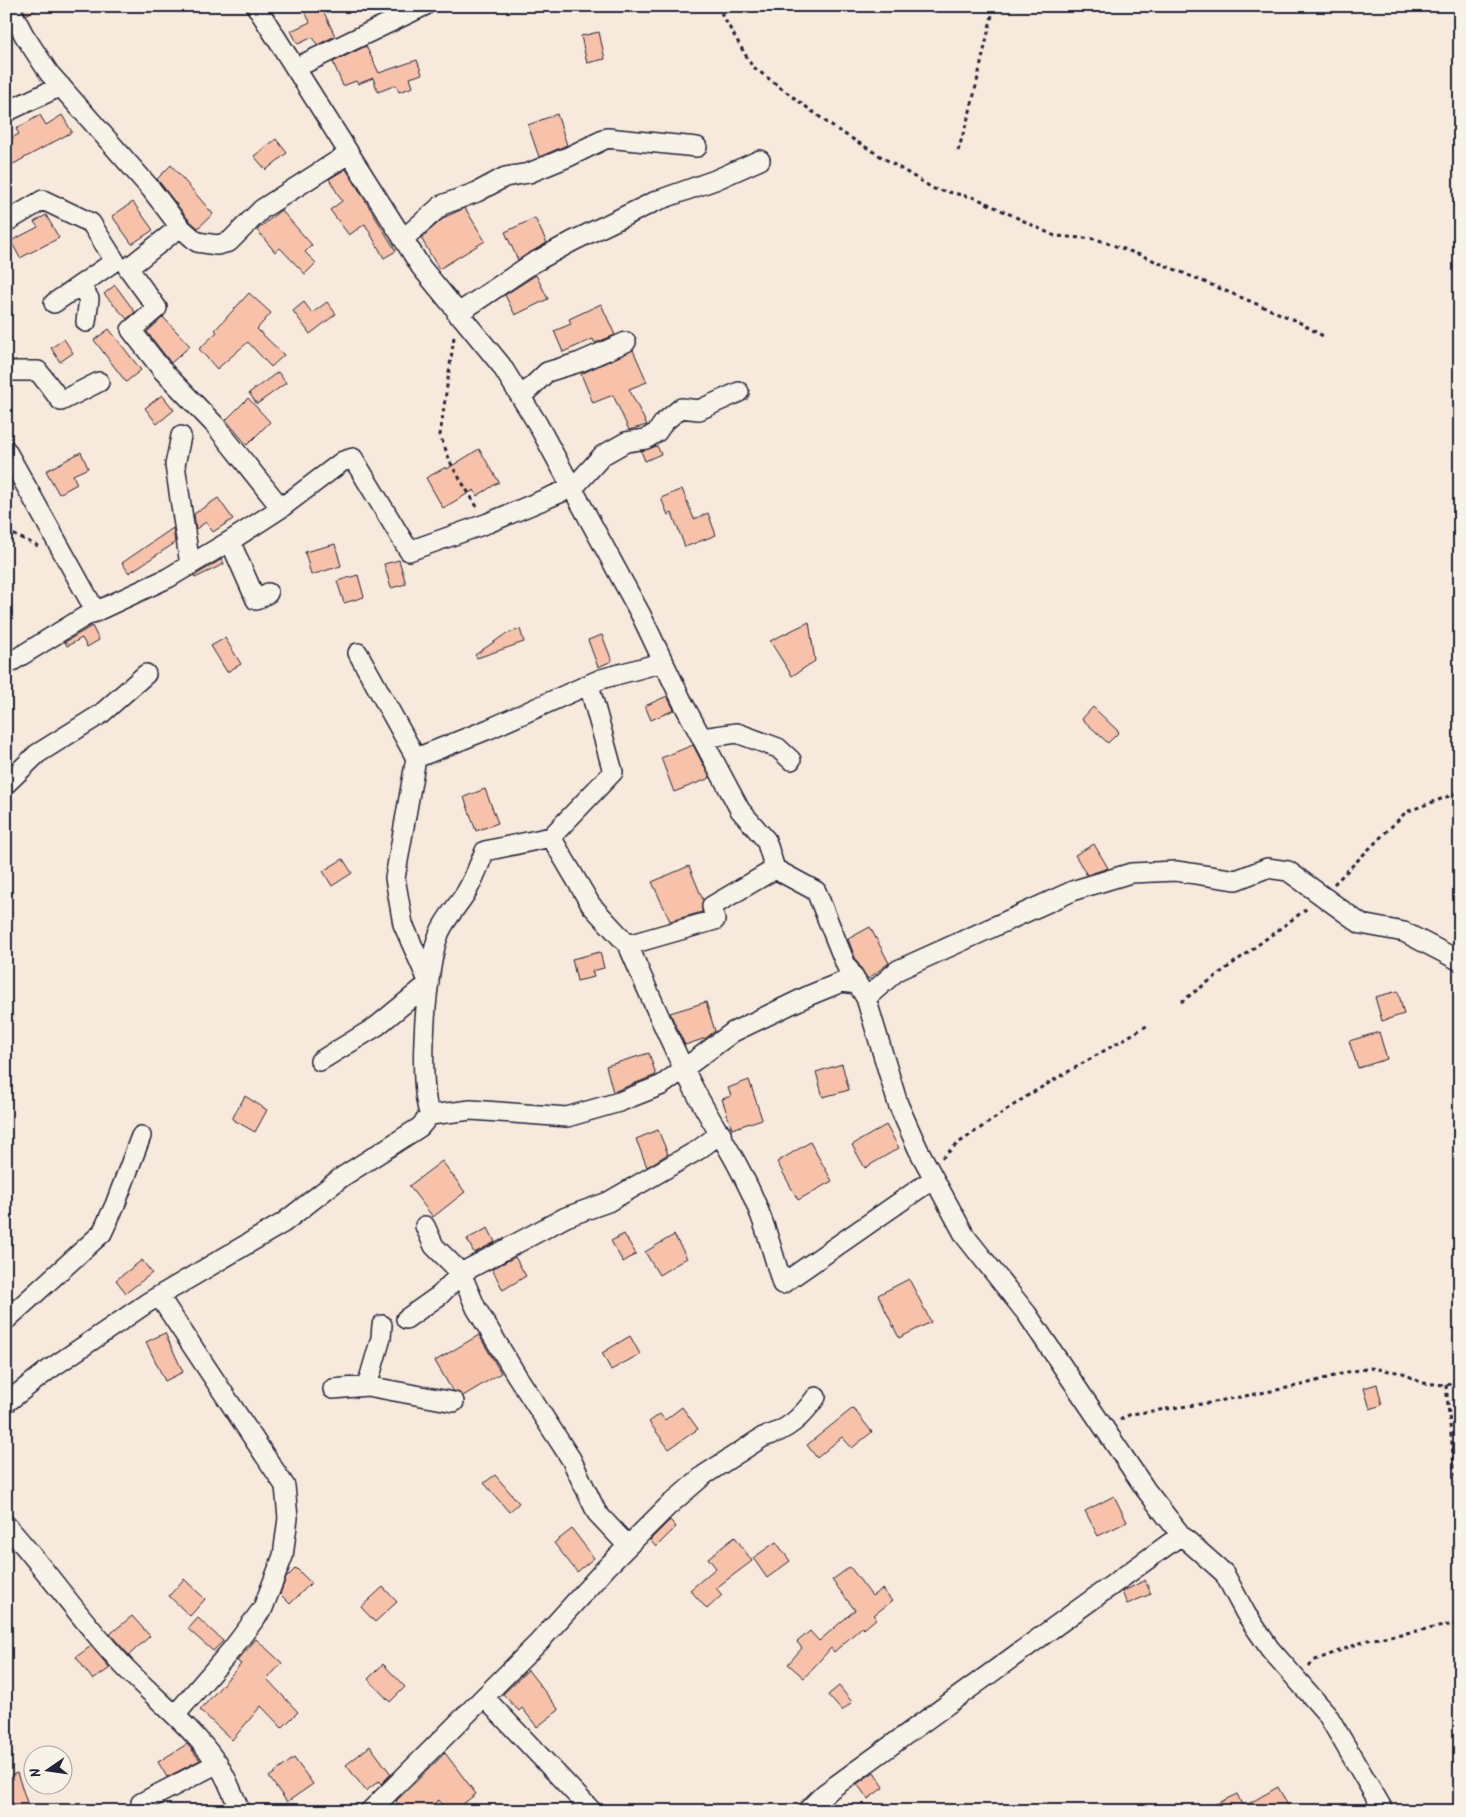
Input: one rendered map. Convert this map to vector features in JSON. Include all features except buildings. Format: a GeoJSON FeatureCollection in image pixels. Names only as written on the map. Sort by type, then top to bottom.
{"type":"FeatureCollection","features":[{"type":"Feature","properties":{"kind":"street"},"geometry":{"type":"LineString","coordinates":[[9,6],[24,35],[49,73],[152,189],[180,227],[197,242],[218,245],[229,242],[262,209],[348,154]]}},
{"type":"Feature","properties":{"kind":"street"},"geometry":{"type":"LineString","coordinates":[[256,6],[403,239],[457,314],[501,365],[521,397],[574,488],[740,810],[766,840],[775,869],[816,891],[846,965],[862,991],[898,1104],[931,1175],[966,1236],[1027,1314],[1146,1490],[1181,1535],[1224,1573],[1246,1614],[1270,1650],[1327,1714],[1384,1811]]}},
{"type":"Feature","properties":{"kind":"street"},"geometry":{"type":"LineString","coordinates":[[295,68],[424,6]]}},
{"type":"Feature","properties":{"kind":"street"},"geometry":{"type":"LineString","coordinates":[[6,112],[61,86]]}},
{"type":"Feature","properties":{"kind":"street"},"geometry":{"type":"LineString","coordinates":[[403,239],[442,205],[477,192],[505,177],[528,173],[568,157],[607,138],[697,147]]}},
{"type":"Feature","properties":{"kind":"street"},"geometry":{"type":"LineString","coordinates":[[457,314],[533,263],[572,241],[656,201],[715,180],[760,160]]}},
{"type":"Feature","properties":{"kind":"street"},"geometry":{"type":"LineString","coordinates":[[6,222],[43,200],[91,223],[158,308],[131,330],[162,371],[215,425],[281,508]]}},
{"type":"Feature","properties":{"kind":"street"},"geometry":{"type":"LineString","coordinates":[[54,303],[80,285],[122,264],[180,227]]}},
{"type":"Feature","properties":{"kind":"street"},"geometry":{"type":"LineString","coordinates":[[80,285],[89,299],[86,322]]}},
{"type":"Feature","properties":{"kind":"street"},"geometry":{"type":"LineString","coordinates":[[521,397],[547,372],[580,362],[626,342]]}},
{"type":"Feature","properties":{"kind":"street"},"geometry":{"type":"LineString","coordinates":[[6,371],[38,371],[61,401],[99,382]]}},
{"type":"Feature","properties":{"kind":"street"},"geometry":{"type":"LineString","coordinates":[[6,665],[96,612],[168,578],[230,541],[281,508],[343,461],[353,458],[409,552],[488,523],[574,488],[603,455],[626,442],[646,439],[657,432],[664,422],[681,408],[699,410],[739,392]]}},
{"type":"Feature","properties":{"kind":"street"},"geometry":{"type":"LineString","coordinates":[[181,436],[175,465],[190,565]]}},
{"type":"Feature","properties":{"kind":"street"},"geometry":{"type":"LineString","coordinates":[[6,450],[96,612]]}},
{"type":"Feature","properties":{"kind":"street"},"geometry":{"type":"LineString","coordinates":[[230,541],[256,600],[268,593]]}},
{"type":"Feature","properties":{"kind":"street"},"geometry":{"type":"LineString","coordinates":[[358,653],[416,758],[395,878],[404,924],[429,982]]}},
{"type":"Feature","properties":{"kind":"street"},"geometry":{"type":"LineString","coordinates":[[416,758],[601,679],[664,662]]}},
{"type":"Feature","properties":{"kind":"street"},"geometry":{"type":"LineString","coordinates":[[6,784],[37,754],[101,714],[146,674]]}},
{"type":"Feature","properties":{"kind":"street"},"geometry":{"type":"LineString","coordinates":[[430,1115],[425,1103],[424,1044],[429,982],[439,933],[469,888],[485,851],[551,836],[613,772],[589,685]]}},
{"type":"Feature","properties":{"kind":"street"},"geometry":{"type":"LineString","coordinates":[[702,738],[738,733],[778,748],[791,760]]}},
{"type":"Feature","properties":{"kind":"street"},"geometry":{"type":"LineString","coordinates":[[551,836],[591,905],[628,945],[666,1034],[685,1068],[692,1086],[746,1181],[766,1229],[782,1284],[931,1175]]}},
{"type":"Feature","properties":{"kind":"street"},"geometry":{"type":"LineString","coordinates":[[862,991],[898,970],[1075,890],[1130,873],[1176,871],[1236,880],[1267,868],[1288,871],[1361,924],[1404,932],[1460,961]]}},
{"type":"Feature","properties":{"kind":"street"},"geometry":{"type":"LineString","coordinates":[[628,945],[715,920],[712,906],[775,869]]}},
{"type":"Feature","properties":{"kind":"street"},"geometry":{"type":"LineString","coordinates":[[320,1061],[377,1026],[429,982]]}},
{"type":"Feature","properties":{"kind":"street"},"geometry":{"type":"LineString","coordinates":[[6,1404],[47,1371],[160,1296],[282,1223],[342,1177],[420,1127],[430,1115],[471,1110],[567,1117],[619,1102],[662,1085],[733,1032],[842,982],[862,991]]}},
{"type":"Feature","properties":{"kind":"street"},"geometry":{"type":"LineString","coordinates":[[406,1319],[440,1295],[461,1273],[566,1217],[608,1202],[698,1150],[720,1133]]}},
{"type":"Feature","properties":{"kind":"street"},"geometry":{"type":"LineString","coordinates":[[6,1320],[102,1233],[115,1205],[141,1136]]}},
{"type":"Feature","properties":{"kind":"street"},"geometry":{"type":"LineString","coordinates":[[425,1226],[434,1246],[461,1273],[476,1308],[517,1376],[571,1459],[597,1513],[628,1546]]}},
{"type":"Feature","properties":{"kind":"street"},"geometry":{"type":"LineString","coordinates":[[160,1296],[285,1486],[288,1518],[283,1556],[263,1608],[176,1714]]}},
{"type":"Feature","properties":{"kind":"street"},"geometry":{"type":"LineString","coordinates":[[366,1386],[381,1338],[382,1325]]}},
{"type":"Feature","properties":{"kind":"street"},"geometry":{"type":"LineString","coordinates":[[333,1389],[366,1386],[454,1402]]}},
{"type":"Feature","properties":{"kind":"street"},"geometry":{"type":"LineString","coordinates":[[370,1811],[539,1642],[667,1507],[704,1475],[763,1437],[774,1434],[802,1416],[816,1397]]}},
{"type":"Feature","properties":{"kind":"street"},"geometry":{"type":"LineString","coordinates":[[6,1525],[38,1561],[78,1614],[121,1664],[176,1714],[218,1763],[240,1811]]}},
{"type":"Feature","properties":{"kind":"street"},"geometry":{"type":"LineString","coordinates":[[807,1811],[832,1788],[1181,1535]]}},
{"type":"Feature","properties":{"kind":"street"},"geometry":{"type":"LineString","coordinates":[[484,1697],[592,1811]]}},
{"type":"Feature","properties":{"kind":"street"},"geometry":{"type":"LineString","coordinates":[[142,1811],[141,1803],[218,1763]]}},
{"type":"Feature","properties":{"kind":"path"},"geometry":{"type":"LineString","coordinates":[[717,6],[752,66],[833,126],[934,189],[976,198],[1055,236],[1096,240],[1143,256],[1297,321],[1323,336]]}},
{"type":"Feature","properties":{"kind":"path"},"geometry":{"type":"LineString","coordinates":[[958,151],[971,108],[994,6]]}},
{"type":"Feature","properties":{"kind":"path"},"geometry":{"type":"LineString","coordinates":[[457,314],[440,435],[452,466],[488,523]]}},
{"type":"Feature","properties":{"kind":"path"},"geometry":{"type":"LineString","coordinates":[[931,1175],[957,1144],[1030,1094],[1150,1024]]}},
{"type":"Feature","properties":{"kind":"path"},"geometry":{"type":"LineString","coordinates":[[1104,1428],[1131,1414],[1209,1403],[1302,1385],[1348,1372],[1371,1368],[1403,1373],[1422,1383],[1446,1385],[1460,1382]]}},
{"type":"Feature","properties":{"kind":"path"},"geometry":{"type":"LineString","coordinates":[[1446,1385],[1460,1523]]}},
{"type":"Feature","properties":{"kind":"path"},"geometry":{"type":"LineString","coordinates":[[1299,1681],[1313,1660],[1368,1640],[1460,1623]]}}]}
